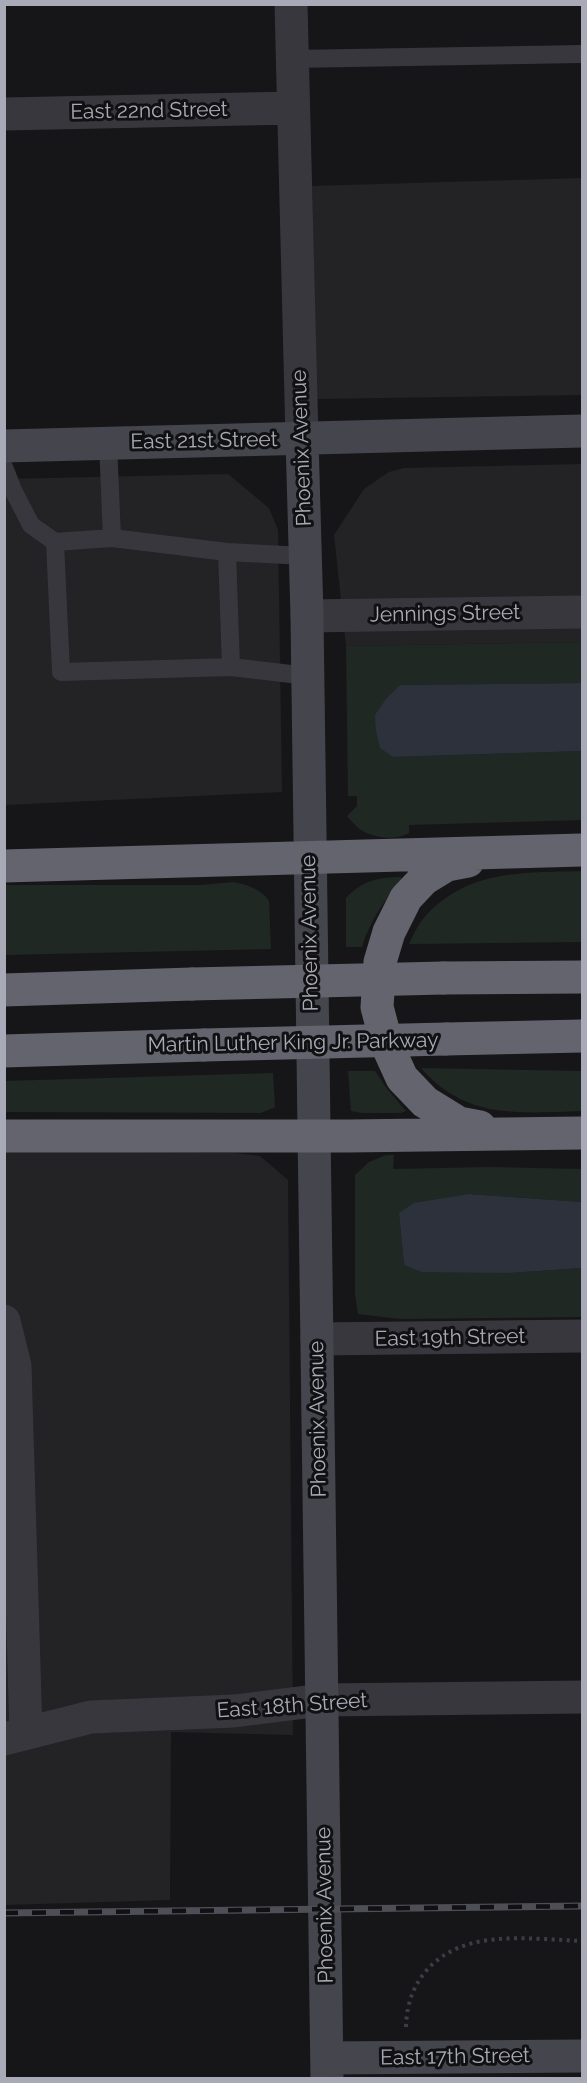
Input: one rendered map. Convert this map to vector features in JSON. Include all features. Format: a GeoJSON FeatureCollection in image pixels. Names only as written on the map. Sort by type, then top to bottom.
{"type":"FeatureCollection","features":[{"type":"Feature","properties":{"kind":"highway"},"geometry":{"type":"LineString","coordinates":[[4,866],[582,850]]}},
{"type":"Feature","properties":{"kind":"highway"},"geometry":{"type":"LineString","coordinates":[[520,852],[447,865],[424,879],[406,898],[388,932],[380,962],[377,1007],[387,1045],[402,1078],[425,1102],[459,1123],[508,1133],[582,1141]]}},
{"type":"Feature","properties":{"kind":"highway"},"geometry":{"type":"LineString","coordinates":[[4,990],[444,978],[582,977]]}},
{"type":"Feature","properties":{"kind":"highway","name":"Martin Luther King Jr. Parkway"},"geometry":{"type":"LineString","coordinates":[[4,1051],[582,1036]]}},
{"type":"Feature","properties":{"kind":"highway"},"geometry":{"type":"LineString","coordinates":[[4,1136],[314,1136],[582,1132]]}},
{"type":"Feature","properties":{"kind":"street","name":"Phoenix Avenue"},"geometry":{"type":"LineString","coordinates":[[291,4],[307,616],[327,2068]]}},
{"type":"Feature","properties":{"kind":"street","name":"East 22nd Street"},"geometry":{"type":"LineString","coordinates":[[4,114],[293,108]]}},
{"type":"Feature","properties":{"kind":"street","name":"East 21st Street"},"geometry":{"type":"LineString","coordinates":[[4,446],[582,431]]}},
{"type":"Feature","properties":{"kind":"street","name":"Jennings Street"},"geometry":{"type":"LineString","coordinates":[[307,616],[582,612]]}},
{"type":"Feature","properties":{"kind":"street"},"geometry":{"type":"LineString","coordinates":[[4,1321],[15,1366],[15,1736]]}},
{"type":"Feature","properties":{"kind":"street","name":"East 19th Street"},"geometry":{"type":"LineString","coordinates":[[317,1340],[582,1336]]}},
{"type":"Feature","properties":{"kind":"street","name":"East 18th Street"},"geometry":{"type":"LineString","coordinates":[[15,1736],[90,1717],[234,1712],[322,1700],[582,1697]]}},
{"type":"Feature","properties":{"kind":"street","name":"East 17th Street"},"geometry":{"type":"LineString","coordinates":[[327,2068],[406,2058],[582,2055]]}},
{"type":"Feature","properties":{"kind":"lane"},"geometry":{"type":"LineString","coordinates":[[292,59],[582,54]]}},
{"type":"Feature","properties":{"kind":"lane"},"geometry":{"type":"LineString","coordinates":[[108,443],[112,538]]}},
{"type":"Feature","properties":{"kind":"lane"},"geometry":{"type":"LineString","coordinates":[[4,467],[31,525],[56,542],[112,538],[226,552],[305,556]]}},
{"type":"Feature","properties":{"kind":"lane"},"geometry":{"type":"LineString","coordinates":[[56,542],[61,672],[231,667],[308,676]]}},
{"type":"Feature","properties":{"kind":"lane"},"geometry":{"type":"LineString","coordinates":[[226,552],[231,667]]}},
{"type":"Feature","properties":{"kind":"path"},"geometry":{"type":"LineString","coordinates":[[406,2058],[407,2012],[410,1999],[426,1970],[438,1959],[454,1950],[489,1940],[582,1941]]}},
{"type":"Feature","properties":{"kind":"shaded area"},"geometry":{"type":"Polygon","coordinates":[[[582,178],[582,395],[316,399],[312,186],[582,178]]]}},
{"type":"Feature","properties":{"kind":"shaded area"},"geometry":{"type":"Polygon","coordinates":[[[582,464],[582,642],[346,646],[334,535],[364,489],[389,472],[404,468],[582,464]]]}},
{"type":"Feature","properties":{"kind":"shaded area"},"geometry":{"type":"Polygon","coordinates":[[[228,474],[269,508],[278,530],[282,792],[5,805],[6,479],[228,474]]]}},
{"type":"Feature","properties":{"kind":"shaded area"},"geometry":{"type":"Polygon","coordinates":[[[582,642],[582,683],[400,685],[393,757],[582,751],[582,820],[409,825],[409,833],[391,838],[366,833],[347,816],[357,806],[357,796],[348,796],[346,646],[582,642]]]}},
{"type":"Feature","properties":{"kind":"shaded area"},"geometry":{"type":"Polygon","coordinates":[[[582,683],[582,751],[393,757],[380,748],[375,715],[400,685],[582,683]]]}},
{"type":"Feature","properties":{"kind":"shaded area"},"geometry":{"type":"Polygon","coordinates":[[[582,871],[582,942],[409,944],[421,922],[440,903],[476,882],[517,874],[582,871]]]}},
{"type":"Feature","properties":{"kind":"shaded area"},"geometry":{"type":"Polygon","coordinates":[[[401,877],[402,880],[378,911],[362,947],[346,947],[346,898],[370,882],[383,878],[401,877]]]}},
{"type":"Feature","properties":{"kind":"shaded area"},"geometry":{"type":"Polygon","coordinates":[[[234,882],[254,888],[269,901],[271,949],[5,955],[5,885],[201,885],[234,882]]]}},
{"type":"Feature","properties":{"kind":"shaded area"},"geometry":{"type":"Polygon","coordinates":[[[421,1068],[582,1071],[582,1111],[515,1112],[475,1105],[456,1097],[438,1085],[421,1068]]]}},
{"type":"Feature","properties":{"kind":"shaded area"},"geometry":{"type":"Polygon","coordinates":[[[348,1071],[375,1071],[406,1111],[361,1113],[351,1111],[348,1071]]]}},
{"type":"Feature","properties":{"kind":"shaded area"},"geometry":{"type":"Polygon","coordinates":[[[273,1073],[275,1107],[261,1113],[5,1112],[5,1081],[273,1073]]]}},
{"type":"Feature","properties":{"kind":"shaded area"},"geometry":{"type":"Polygon","coordinates":[[[5,1151],[235,1153],[260,1156],[288,1180],[293,1735],[171,1732],[170,1900],[5,1905],[5,1151]]]}},
{"type":"Feature","properties":{"kind":"shaded area"},"geometry":{"type":"Polygon","coordinates":[[[386,1155],[394,1155],[393,1169],[489,1167],[582,1169],[582,1202],[469,1194],[399,1213],[404,1265],[510,1273],[582,1268],[582,1317],[400,1319],[358,1314],[355,1294],[355,1175],[369,1162],[386,1155]]]}},
{"type":"Feature","properties":{"kind":"shaded area"},"geometry":{"type":"Polygon","coordinates":[[[469,1194],[582,1202],[582,1268],[510,1273],[422,1272],[404,1265],[399,1213],[414,1203],[469,1194]]]}},
{"type":"Feature","properties":{"kind":"railway"},"geometry":{"type":"LineString","coordinates":[[4,1913],[582,1906]]}}]}
